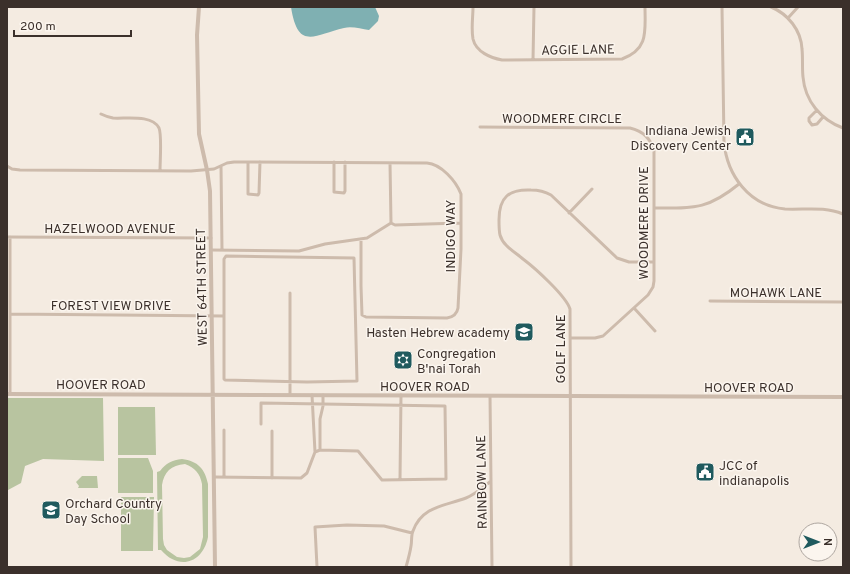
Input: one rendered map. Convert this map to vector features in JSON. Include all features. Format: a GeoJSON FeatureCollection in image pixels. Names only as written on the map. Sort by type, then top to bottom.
{"type":"FeatureCollection","features":[{"type":"Feature","properties":{"kind":"street","name":"WEST 64TH STREET"},"geometry":{"type":"LineString","coordinates":[[199,7],[197,35],[199,129],[210,191],[215,567]]}},
{"type":"Feature","properties":{"kind":"street","name":"AGGIE LANE"},"geometry":{"type":"LineString","coordinates":[[473,7],[473,39],[483,52],[492,58],[502,60],[622,59],[632,55],[642,43],[645,27],[645,7]]}},
{"type":"Feature","properties":{"kind":"street"},"geometry":{"type":"LineString","coordinates":[[533,60],[534,7]]}},
{"type":"Feature","properties":{"kind":"street"},"geometry":{"type":"LineString","coordinates":[[722,7],[724,149],[728,165],[739,184],[754,198],[771,206],[787,209],[823,209],[843,214]]}},
{"type":"Feature","properties":{"kind":"street"},"geometry":{"type":"LineString","coordinates":[[771,7],[788,18],[795,26],[801,42],[804,85],[808,97],[823,117],[843,128]]}},
{"type":"Feature","properties":{"kind":"street"},"geometry":{"type":"LineString","coordinates":[[788,18],[798,7]]}},
{"type":"Feature","properties":{"kind":"street"},"geometry":{"type":"LineString","coordinates":[[817,110],[809,118],[810,123],[817,124],[823,117]]}},
{"type":"Feature","properties":{"kind":"street"},"geometry":{"type":"LineString","coordinates":[[101,114],[113,118],[149,119],[155,123],[159,128],[160,136],[160,171]]}},
{"type":"Feature","properties":{"kind":"street","name":"WOODMERE CIRCLE"},"geometry":{"type":"LineString","coordinates":[[480,127],[630,128],[639,131],[646,137],[652,146],[654,153]]}},
{"type":"Feature","properties":{"kind":"street","name":"WOODMERE DRIVE"},"geometry":{"type":"LineString","coordinates":[[571,338],[601,337],[651,292],[654,282],[654,153]]}},
{"type":"Feature","properties":{"kind":"street"},"geometry":{"type":"LineString","coordinates":[[7,166],[12,169],[20,170],[191,171],[207,170],[231,162],[390,163],[391,223]]}},
{"type":"Feature","properties":{"kind":"street"},"geometry":{"type":"LineString","coordinates":[[248,162],[249,195],[259,194],[260,162]]}},
{"type":"Feature","properties":{"kind":"street"},"geometry":{"type":"LineString","coordinates":[[334,162],[334,192],[344,193],[345,162]]}},
{"type":"Feature","properties":{"kind":"street","name":"INDIGO WAY"},"geometry":{"type":"LineString","coordinates":[[361,239],[361,286],[363,316],[366,318],[447,318],[456,314],[459,300],[461,249],[460,192],[444,170],[438,165],[427,163],[390,163]]}},
{"type":"Feature","properties":{"kind":"street"},"geometry":{"type":"LineString","coordinates":[[221,166],[222,250]]}},
{"type":"Feature","properties":{"kind":"street"},"geometry":{"type":"LineString","coordinates":[[654,208],[691,208],[704,206],[722,198],[739,184]]}},
{"type":"Feature","properties":{"kind":"street"},"geometry":{"type":"LineString","coordinates":[[592,189],[569,213],[619,259],[629,262],[654,262]]}},
{"type":"Feature","properties":{"kind":"street","name":"GOLF LANE"},"geometry":{"type":"LineString","coordinates":[[569,213],[551,195],[538,190],[518,190],[506,197],[500,208],[500,234],[506,245],[532,266],[568,302],[571,313],[571,567]]}},
{"type":"Feature","properties":{"kind":"street"},"geometry":{"type":"LineString","coordinates":[[391,223],[395,225],[460,223]]}},
{"type":"Feature","properties":{"kind":"street"},"geometry":{"type":"LineString","coordinates":[[211,250],[299,251],[325,244],[361,239],[371,236],[391,223]]}},
{"type":"Feature","properties":{"kind":"street"},"geometry":{"type":"LineString","coordinates":[[8,237],[10,314],[8,394]]}},
{"type":"Feature","properties":{"kind":"street","name":"HAZELWOOD AVENUE"},"geometry":{"type":"LineString","coordinates":[[8,237],[211,238]]}},
{"type":"Feature","properties":{"kind":"street"},"geometry":{"type":"LineString","coordinates":[[227,256],[354,258],[357,381],[290,382],[225,380],[224,316],[224,259],[227,256]]}},
{"type":"Feature","properties":{"kind":"street"},"geometry":{"type":"LineString","coordinates":[[290,293],[290,395]]}},
{"type":"Feature","properties":{"kind":"street","name":"MOHAWK LANE"},"geometry":{"type":"LineString","coordinates":[[710,301],[843,302]]}},
{"type":"Feature","properties":{"kind":"street"},"geometry":{"type":"LineString","coordinates":[[634,308],[655,331]]}},
{"type":"Feature","properties":{"kind":"street","name":"FOREST VIEW DRIVE"},"geometry":{"type":"LineString","coordinates":[[10,314],[224,316]]}},
{"type":"Feature","properties":{"kind":"street","name":"HOOVER ROAD"},"geometry":{"type":"LineString","coordinates":[[8,394],[843,397]]}},
{"type":"Feature","properties":{"kind":"street"},"geometry":{"type":"LineString","coordinates":[[214,477],[302,478],[305,476],[315,452],[312,395]]}},
{"type":"Feature","properties":{"kind":"street"},"geometry":{"type":"LineString","coordinates":[[320,450],[320,419],[323,395]]}},
{"type":"Feature","properties":{"kind":"street"},"geometry":{"type":"LineString","coordinates":[[315,452],[320,450],[358,451],[382,480],[400,479],[401,396]]}},
{"type":"Feature","properties":{"kind":"street","name":"RAINBOW LANE"},"geometry":{"type":"LineString","coordinates":[[490,396],[492,567]]}},
{"type":"Feature","properties":{"kind":"street","name":"HOOVER ROAD"},"geometry":{"type":"LineString","coordinates":[[261,424],[261,403],[401,404],[445,406],[446,479],[400,479]]}},
{"type":"Feature","properties":{"kind":"street"},"geometry":{"type":"LineString","coordinates":[[224,430],[224,477]]}},
{"type":"Feature","properties":{"kind":"street"},"geometry":{"type":"LineString","coordinates":[[272,431],[272,478]]}},
{"type":"Feature","properties":{"kind":"street"},"geometry":{"type":"LineString","coordinates":[[406,567],[411,546],[412,533],[418,522],[432,509],[466,498],[480,490],[491,480]]}},
{"type":"Feature","properties":{"kind":"street"},"geometry":{"type":"LineString","coordinates":[[317,567],[315,527],[347,525],[384,526],[412,533]]}},
{"type":"Feature","properties":{"kind":"green space"},"geometry":{"type":"Polygon","coordinates":[[[7,398],[103,398],[104,461],[43,459],[25,466],[21,483],[8,490],[7,398]]]}},
{"type":"Feature","properties":{"kind":"green space"},"geometry":{"type":"Polygon","coordinates":[[[118,407],[155,407],[156,455],[118,455],[118,407]]]}},
{"type":"Feature","properties":{"kind":"green space"},"geometry":{"type":"Polygon","coordinates":[[[118,458],[148,458],[153,471],[153,493],[118,493],[118,458]]]}},
{"type":"Feature","properties":{"kind":"green space"},"geometry":{"type":"Polygon","coordinates":[[[182,459],[188,460],[200,467],[207,479],[208,537],[201,553],[196,558],[182,562],[168,557],[161,550],[158,550],[157,472],[170,462],[182,459]],[[185,464],[180,465],[169,470],[164,476],[162,485],[164,545],[167,550],[177,557],[184,558],[190,557],[200,549],[203,537],[202,484],[198,474],[185,464]]]}},
{"type":"Feature","properties":{"kind":"green space"},"geometry":{"type":"Polygon","coordinates":[[[82,476],[97,476],[98,488],[78,488],[79,486],[76,482],[82,476]]]}},
{"type":"Feature","properties":{"kind":"green space"},"geometry":{"type":"Polygon","coordinates":[[[121,497],[154,497],[153,551],[121,551],[121,497]]]}},
{"type":"Feature","properties":{"kind":"water"},"geometry":{"type":"Polygon","coordinates":[[[291,7],[375,7],[379,16],[378,21],[369,30],[347,27],[309,37],[303,35],[298,30],[294,21],[291,7]]]}},
{"type":"Feature","properties":{"kind":"place","name":"Indiana Jewish Discovery Center"},"geometry":{"type":"Point","coordinates":[745,137]}},
{"type":"Feature","properties":{"kind":"place","name":"Hasten Hebrew academy"},"geometry":{"type":"Point","coordinates":[524,332]}},
{"type":"Feature","properties":{"kind":"place","name":"Congregation B'nai Torah"},"geometry":{"type":"Point","coordinates":[403,360]}},
{"type":"Feature","properties":{"kind":"place","name":"JCC of indianapolis"},"geometry":{"type":"Point","coordinates":[705,472]}},
{"type":"Feature","properties":{"kind":"place","name":"Orchard Country Day School"},"geometry":{"type":"Point","coordinates":[51,510]}}]}
